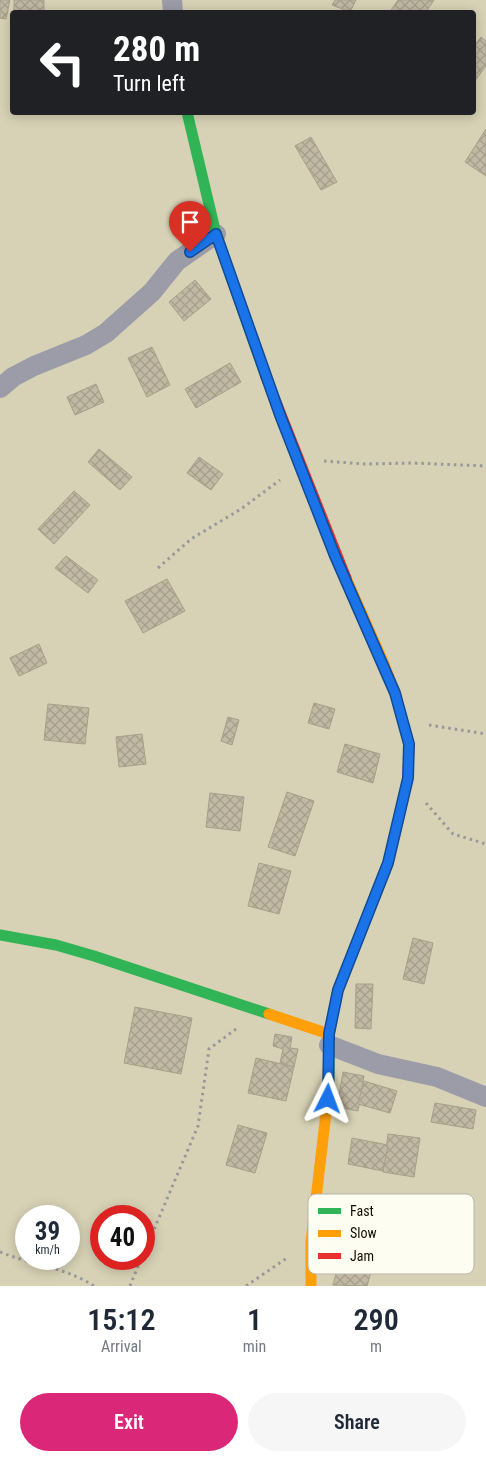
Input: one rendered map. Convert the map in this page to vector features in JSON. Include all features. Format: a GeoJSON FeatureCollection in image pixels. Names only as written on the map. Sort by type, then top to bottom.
{"type":"FeatureCollection","features":[{"type":"Feature","properties":{"kind":"street"},"geometry":{"type":"LineString","coordinates":[[188,115],[216,234],[252,341],[335,556],[384,664],[409,744],[408,778],[388,863],[338,990],[329,1039],[329,1083],[318,1194]]}},
{"type":"Feature","properties":{"kind":"street"},"geometry":{"type":"LineString","coordinates":[[0,388],[13,377],[34,366],[86,345],[106,333],[152,292],[176,261],[216,234]]}},
{"type":"Feature","properties":{"kind":"street"},"geometry":{"type":"LineString","coordinates":[[0,935],[56,945],[262,1010],[329,1039],[378,1064],[437,1077],[486,1097]]}},
{"type":"Feature","properties":{"kind":"path"},"geometry":{"type":"LineString","coordinates":[[158,568],[192,539],[241,509],[298,462],[486,466]]}},
{"type":"Feature","properties":{"kind":"path"},"geometry":{"type":"LineString","coordinates":[[403,722],[486,734]]}},
{"type":"Feature","properties":{"kind":"path"},"geometry":{"type":"LineString","coordinates":[[408,778],[439,819],[454,834],[486,844]]}},
{"type":"Feature","properties":{"kind":"path"},"geometry":{"type":"LineString","coordinates":[[155,1227],[198,1126],[209,1048],[262,1010]]}},
{"type":"Feature","properties":{"kind":"path"},"geometry":{"type":"LineString","coordinates":[[246,1286],[308,1244]]}},
{"type":"Feature","properties":{"kind":"path"},"geometry":{"type":"LineString","coordinates":[[0,1252],[20,1261],[76,1275],[94,1286]]}},
{"type":"Feature","properties":{"kind":"path"},"geometry":{"type":"LineString","coordinates":[[130,1286],[137,1270]]}},
{"type":"Feature","properties":{"kind":"building"},"geometry":{"type":"Polygon","coordinates":[[[0,0],[10,0],[6,19],[0,18],[0,0]]]}},
{"type":"Feature","properties":{"kind":"building"},"geometry":{"type":"Polygon","coordinates":[[[14,0],[44,0],[44,10],[14,10],[14,0]]]}},
{"type":"Feature","properties":{"kind":"building"},"geometry":{"type":"Polygon","coordinates":[[[335,0],[356,0],[351,10],[345,10],[332,5],[335,0]]]}},
{"type":"Feature","properties":{"kind":"building"},"geometry":{"type":"Polygon","coordinates":[[[398,0],[434,0],[427,10],[391,10],[398,0]]]}},
{"type":"Feature","properties":{"kind":"building"},"geometry":{"type":"Polygon","coordinates":[[[481,37],[486,41],[486,66],[476,79],[476,43],[481,37]]]}},
{"type":"Feature","properties":{"kind":"building"},"geometry":{"type":"Polygon","coordinates":[[[486,129],[486,176],[465,162],[486,129]]]}},
{"type":"Feature","properties":{"kind":"building"},"geometry":{"type":"Polygon","coordinates":[[[311,137],[337,182],[321,190],[295,146],[311,137]]]}},
{"type":"Feature","properties":{"kind":"building"},"geometry":{"type":"Polygon","coordinates":[[[195,280],[211,299],[184,321],[169,302],[195,280]]]}},
{"type":"Feature","properties":{"kind":"building"},"geometry":{"type":"Polygon","coordinates":[[[152,347],[170,385],[147,397],[128,358],[152,347]]]}},
{"type":"Feature","properties":{"kind":"building"},"geometry":{"type":"Polygon","coordinates":[[[230,363],[241,382],[196,408],[185,389],[230,363]]]}},
{"type":"Feature","properties":{"kind":"building"},"geometry":{"type":"Polygon","coordinates":[[[96,384],[104,402],[75,415],[67,397],[96,384]]]}},
{"type":"Feature","properties":{"kind":"building"},"geometry":{"type":"Polygon","coordinates":[[[99,449],[132,477],[120,490],[88,462],[99,449]]]}},
{"type":"Feature","properties":{"kind":"building"},"geometry":{"type":"Polygon","coordinates":[[[199,457],[223,474],[211,490],[187,473],[199,457]]]}},
{"type":"Feature","properties":{"kind":"building"},"geometry":{"type":"Polygon","coordinates":[[[74,491],[90,505],[54,544],[38,529],[74,491]]]}},
{"type":"Feature","properties":{"kind":"building"},"geometry":{"type":"Polygon","coordinates":[[[66,556],[98,580],[88,593],[55,568],[66,556]]]}},
{"type":"Feature","properties":{"kind":"building"},"geometry":{"type":"Polygon","coordinates":[[[167,579],[185,611],[143,633],[125,601],[167,579]]]}},
{"type":"Feature","properties":{"kind":"building"},"geometry":{"type":"Polygon","coordinates":[[[39,644],[47,663],[19,676],[10,658],[39,644]]]}},
{"type":"Feature","properties":{"kind":"building"},"geometry":{"type":"Polygon","coordinates":[[[314,703],[335,709],[329,729],[308,723],[314,703]]]}},
{"type":"Feature","properties":{"kind":"building"},"geometry":{"type":"Polygon","coordinates":[[[48,704],[89,708],[85,744],[44,740],[48,704]]]}},
{"type":"Feature","properties":{"kind":"building"},"geometry":{"type":"Polygon","coordinates":[[[228,717],[239,720],[232,745],[221,741],[228,717]]]}},
{"type":"Feature","properties":{"kind":"building"},"geometry":{"type":"Polygon","coordinates":[[[142,734],[146,764],[119,767],[116,737],[142,734]]]}},
{"type":"Feature","properties":{"kind":"building"},"geometry":{"type":"Polygon","coordinates":[[[345,744],[380,754],[373,783],[337,772],[345,744]]]}},
{"type":"Feature","properties":{"kind":"building"},"geometry":{"type":"Polygon","coordinates":[[[287,792],[314,801],[295,856],[268,847],[287,792]]]}},
{"type":"Feature","properties":{"kind":"building"},"geometry":{"type":"Polygon","coordinates":[[[210,793],[244,797],[240,831],[206,827],[210,793]]]}},
{"type":"Feature","properties":{"kind":"building"},"geometry":{"type":"Polygon","coordinates":[[[259,863],[291,871],[279,914],[248,906],[259,863]]]}},
{"type":"Feature","properties":{"kind":"building"},"geometry":{"type":"Polygon","coordinates":[[[413,938],[433,943],[424,984],[403,979],[413,938]]]}},
{"type":"Feature","properties":{"kind":"building"},"geometry":{"type":"Polygon","coordinates":[[[356,984],[373,984],[371,1029],[355,1028],[356,984]]]}},
{"type":"Feature","properties":{"kind":"building"},"geometry":{"type":"Polygon","coordinates":[[[135,1007],[192,1018],[181,1074],[124,1063],[135,1007]]]}},
{"type":"Feature","properties":{"kind":"building"},"geometry":{"type":"Polygon","coordinates":[[[275,1034],[292,1037],[290,1048],[298,1049],[294,1067],[280,1063],[283,1049],[273,1046],[275,1034]]]}},
{"type":"Feature","properties":{"kind":"building"},"geometry":{"type":"Polygon","coordinates":[[[256,1058],[294,1067],[286,1101],[248,1093],[256,1058]]]}},
{"type":"Feature","properties":{"kind":"building"},"geometry":{"type":"Polygon","coordinates":[[[343,1072],[364,1076],[358,1111],[337,1107],[343,1072]]]}},
{"type":"Feature","properties":{"kind":"building"},"geometry":{"type":"Polygon","coordinates":[[[364,1081],[397,1091],[390,1113],[358,1104],[364,1081]]]}},
{"type":"Feature","properties":{"kind":"building"},"geometry":{"type":"Polygon","coordinates":[[[435,1103],[476,1110],[473,1129],[431,1122],[435,1103]]]}},
{"type":"Feature","properties":{"kind":"building"},"geometry":{"type":"Polygon","coordinates":[[[238,1125],[267,1133],[255,1173],[226,1165],[238,1125]]]}},
{"type":"Feature","properties":{"kind":"building"},"geometry":{"type":"Polygon","coordinates":[[[388,1134],[420,1138],[414,1177],[383,1172],[388,1134]]]}},
{"type":"Feature","properties":{"kind":"building"},"geometry":{"type":"Polygon","coordinates":[[[352,1138],[388,1145],[383,1171],[348,1164],[352,1138]]]}},
{"type":"Feature","properties":{"kind":"building"},"geometry":{"type":"Polygon","coordinates":[[[336,1274],[370,1274],[367,1286],[333,1285],[336,1274]]]}},
{"type":"Feature","properties":{"kind":"traffic: fast"},"geometry":{"type":"LineString","coordinates":[[188,115],[216,234],[266,377]]}},
{"type":"Feature","properties":{"kind":"traffic: fast"},"geometry":{"type":"LineString","coordinates":[[326,1113],[329,1083],[329,1034],[338,990],[388,863],[399,817]]}},
{"type":"Feature","properties":{"kind":"traffic: fast"},"geometry":{"type":"LineString","coordinates":[[0,935],[56,945],[94,956],[269,1014]]}},
{"type":"Feature","properties":{"kind":"traffic: slow"},"geometry":{"type":"LineString","coordinates":[[346,578],[384,664],[395,693],[409,744],[408,778],[399,817]]}},
{"type":"Feature","properties":{"kind":"traffic: slow"},"geometry":{"type":"LineString","coordinates":[[269,1014],[329,1034]]}},
{"type":"Feature","properties":{"kind":"traffic: slow"},"geometry":{"type":"LineString","coordinates":[[317,1194],[326,1113]]}},
{"type":"Feature","properties":{"kind":"traffic: slow"},"geometry":{"type":"LineString","coordinates":[[311,1274],[311,1286]]}},
{"type":"Feature","properties":{"kind":"traffic: jam"},"geometry":{"type":"LineString","coordinates":[[266,377],[346,578]]}},
{"type":"Feature","properties":{"kind":"route"},"geometry":{"type":"LineString","coordinates":[[190,252],[216,234],[252,341],[280,415],[335,556],[384,664],[395,693],[409,744],[408,778],[388,863],[369,916],[338,990],[329,1034],[328,1099]]}}]}
